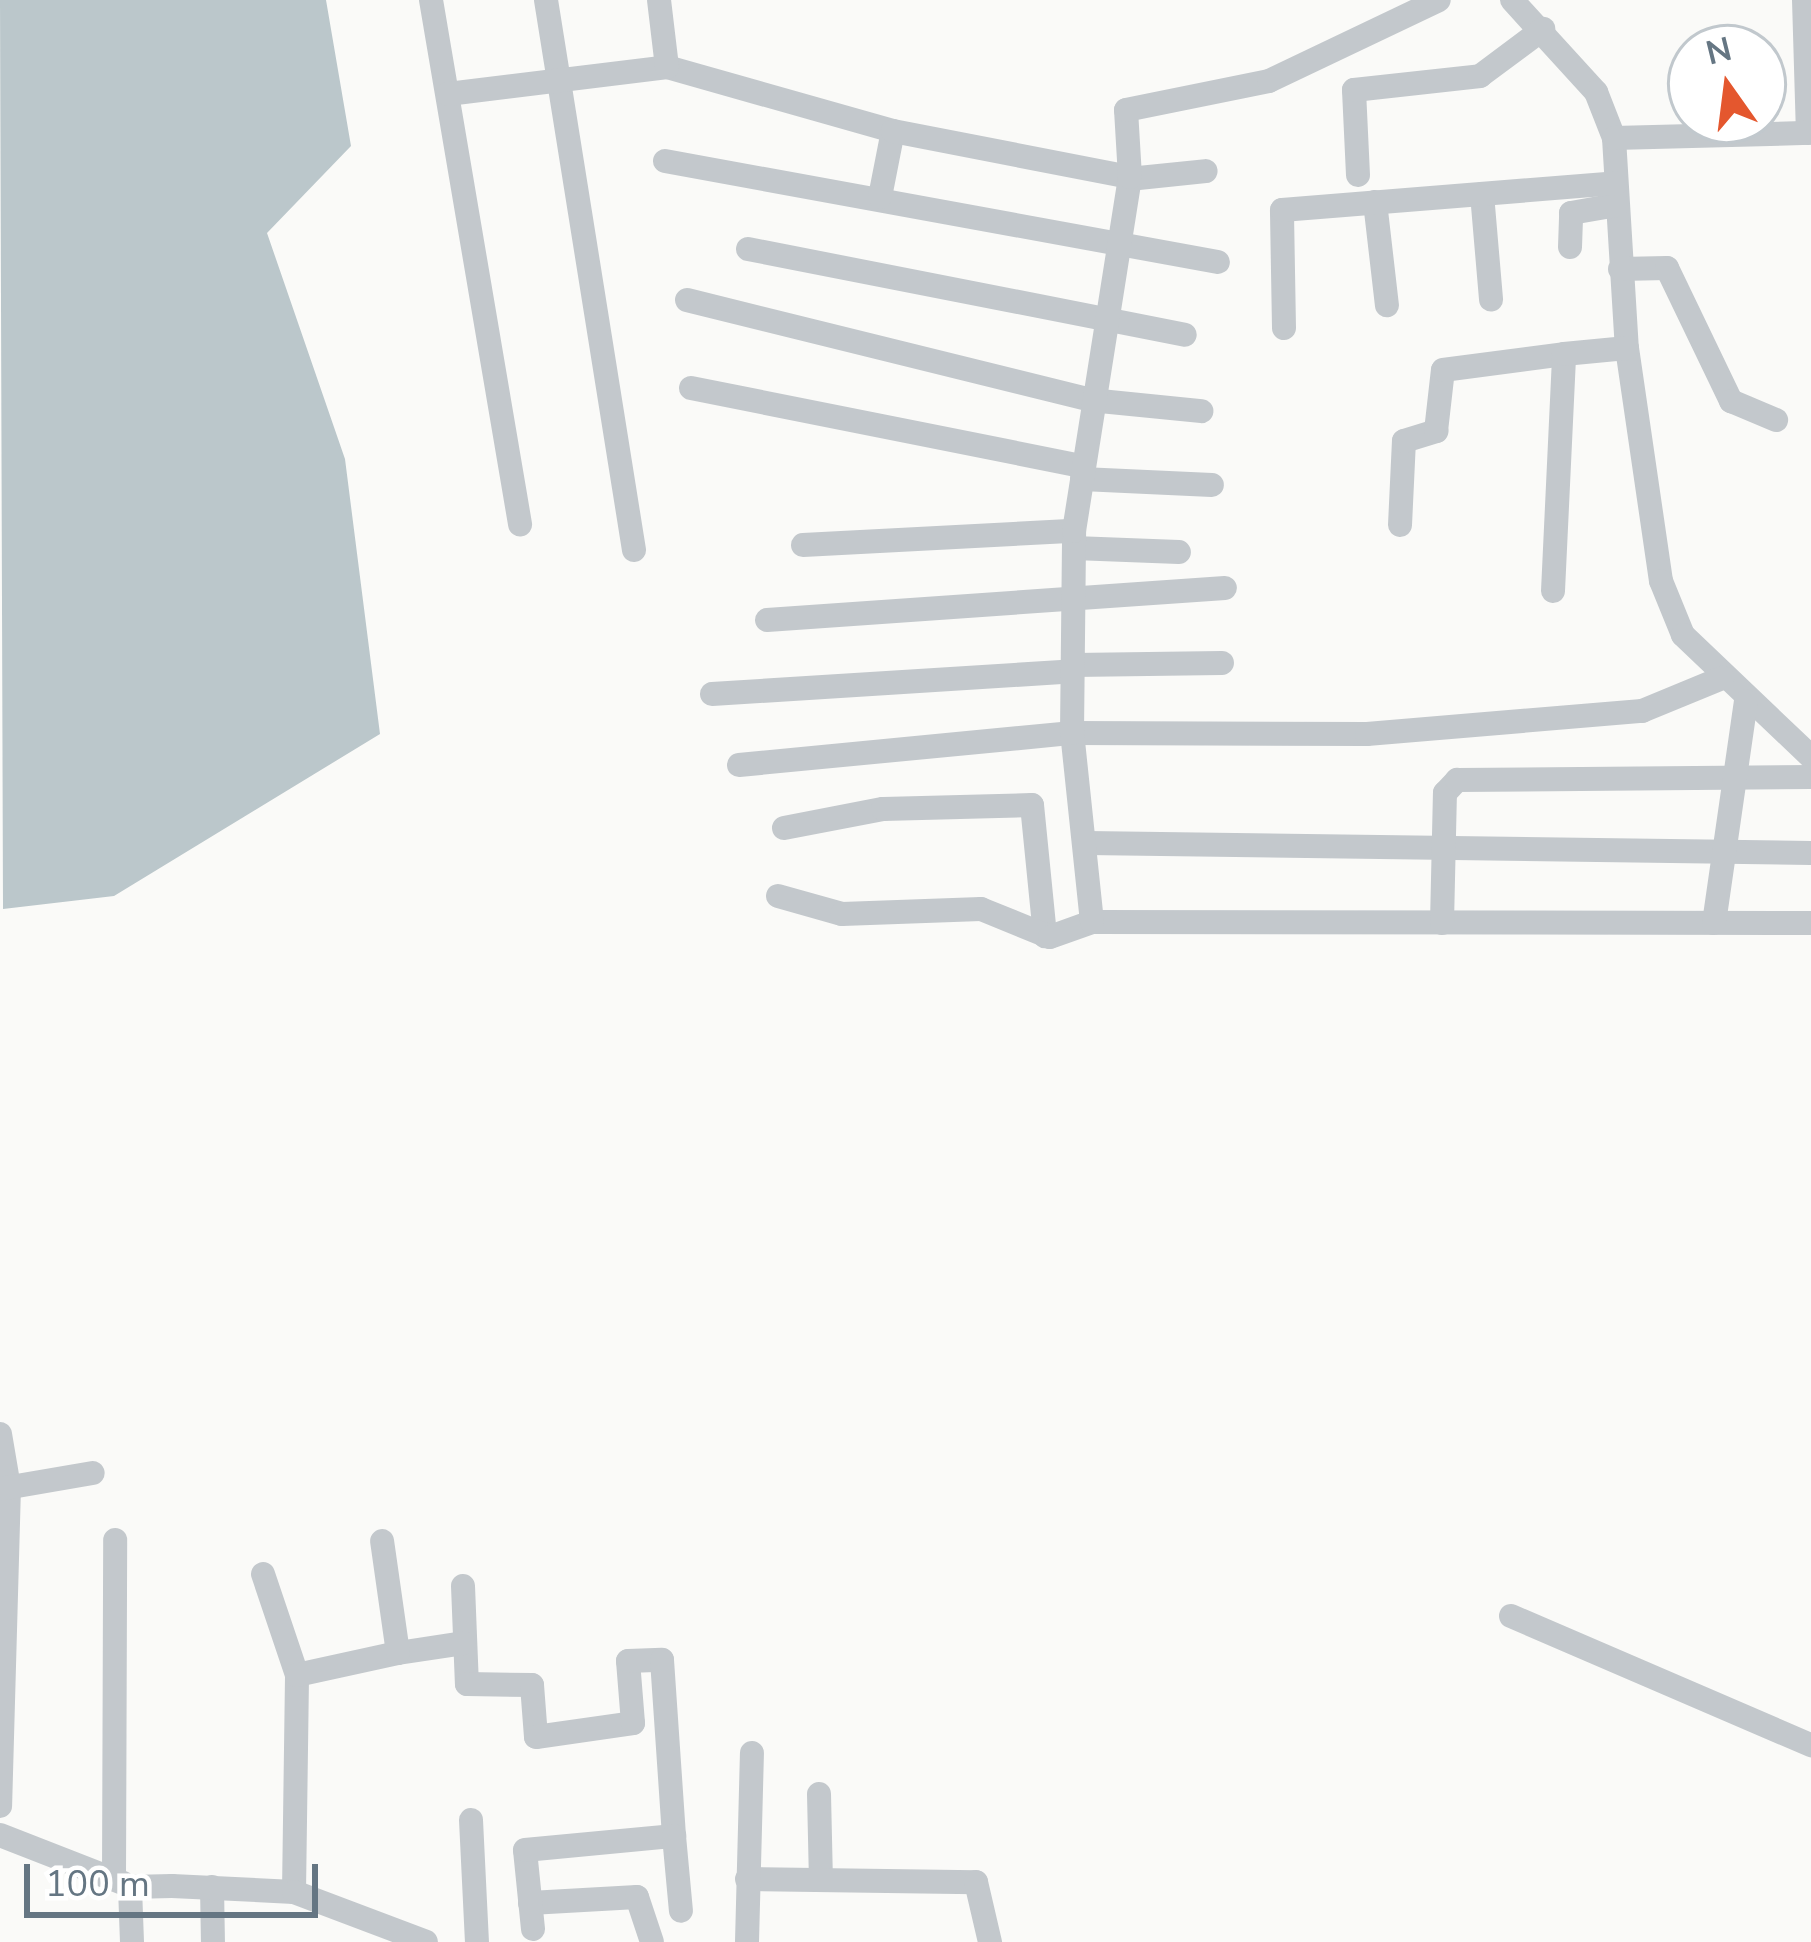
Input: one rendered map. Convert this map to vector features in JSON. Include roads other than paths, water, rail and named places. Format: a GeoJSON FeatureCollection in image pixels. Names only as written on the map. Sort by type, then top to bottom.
{"type":"FeatureCollection","features":[{"type":"Feature","properties":{"kind":"street"},"geometry":{"type":"LineString","coordinates":[[430,0],[520,524]]}},
{"type":"Feature","properties":{"kind":"street"},"geometry":{"type":"LineString","coordinates":[[546,0],[634,550]]}},
{"type":"Feature","properties":{"kind":"street"},"geometry":{"type":"LineString","coordinates":[[658,0],[667,67]]}},
{"type":"Feature","properties":{"kind":"street"},"geometry":{"type":"LineString","coordinates":[[1092,922],[1072,733],[1074,540],[1090,400],[1129,178],[1126,110],[1269,81],[1439,0]]}},
{"type":"Feature","properties":{"kind":"street"},"geometry":{"type":"LineString","coordinates":[[1512,0],[1596,92],[1614,138],[1627,348],[1661,581],[1683,635],[1745,701],[1811,757]]}},
{"type":"Feature","properties":{"kind":"street"},"geometry":{"type":"LineString","coordinates":[[1614,138],[1810,133],[1804,0]]}},
{"type":"Feature","properties":{"kind":"street"},"geometry":{"type":"LineString","coordinates":[[1358,175],[1354,90],[1480,76],[1543,29]]}},
{"type":"Feature","properties":{"kind":"street"},"geometry":{"type":"LineString","coordinates":[[448,94],[667,67],[893,131],[1129,178],[1206,171]]}},
{"type":"Feature","properties":{"kind":"street"},"geometry":{"type":"LineString","coordinates":[[880,197],[893,131]]}},
{"type":"Feature","properties":{"kind":"street"},"geometry":{"type":"LineString","coordinates":[[665,161],[880,197],[1115,248],[1218,262]]}},
{"type":"Feature","properties":{"kind":"street"},"geometry":{"type":"LineString","coordinates":[[1284,328],[1274,217],[1376,202],[1482,194],[1616,194]]}},
{"type":"Feature","properties":{"kind":"street"},"geometry":{"type":"LineString","coordinates":[[1482,194],[1491,300]]}},
{"type":"Feature","properties":{"kind":"street"},"geometry":{"type":"LineString","coordinates":[[1570,248],[1570,213],[1616,194]]}},
{"type":"Feature","properties":{"kind":"street"},"geometry":{"type":"LineString","coordinates":[[1376,202],[1387,304]]}},
{"type":"Feature","properties":{"kind":"street"},"geometry":{"type":"LineString","coordinates":[[748,249],[1185,335]]}},
{"type":"Feature","properties":{"kind":"street"},"geometry":{"type":"LineString","coordinates":[[1621,269],[1667,268],[1731,401],[1776,420]]}},
{"type":"Feature","properties":{"kind":"street"},"geometry":{"type":"LineString","coordinates":[[687,300],[1090,400],[1201,411]]}},
{"type":"Feature","properties":{"kind":"street"},"geometry":{"type":"LineString","coordinates":[[1400,525],[1404,441],[1436,431],[1443,370],[1627,348]]}},
{"type":"Feature","properties":{"kind":"street"},"geometry":{"type":"LineString","coordinates":[[1553,591],[1564,354]]}},
{"type":"Feature","properties":{"kind":"street"},"geometry":{"type":"LineString","coordinates":[[691,388],[1082,472],[1212,485]]}},
{"type":"Feature","properties":{"kind":"street"},"geometry":{"type":"LineString","coordinates":[[803,545],[1074,540],[1178,552]]}},
{"type":"Feature","properties":{"kind":"street"},"geometry":{"type":"LineString","coordinates":[[767,620],[1225,588]]}},
{"type":"Feature","properties":{"kind":"street"},"geometry":{"type":"LineString","coordinates":[[712,694],[1074,668],[1222,663]]}},
{"type":"Feature","properties":{"kind":"street"},"geometry":{"type":"LineString","coordinates":[[739,765],[1072,733],[1459,727],[1642,711],[1722,679]]}},
{"type":"Feature","properties":{"kind":"street"},"geometry":{"type":"LineString","coordinates":[[1714,923],[1745,701]]}},
{"type":"Feature","properties":{"kind":"street"},"geometry":{"type":"LineString","coordinates":[[1442,922],[1445,793],[1457,780],[1732,783],[1811,777]]}},
{"type":"Feature","properties":{"kind":"street"},"geometry":{"type":"LineString","coordinates":[[784,828],[883,809],[1032,805],[1046,936]]}},
{"type":"Feature","properties":{"kind":"street"},"geometry":{"type":"LineString","coordinates":[[1087,843],[1811,854]]}},
{"type":"Feature","properties":{"kind":"street"},"geometry":{"type":"LineString","coordinates":[[778,896],[802,911],[855,915],[981,909],[1046,936],[1092,922],[1811,923]]}},
{"type":"Feature","properties":{"kind":"street"},"geometry":{"type":"LineString","coordinates":[[0,1434],[4,1488],[0,1805]]}},
{"type":"Feature","properties":{"kind":"street"},"geometry":{"type":"LineString","coordinates":[[4,1488],[93,1473]]}},
{"type":"Feature","properties":{"kind":"street"},"geometry":{"type":"LineString","coordinates":[[115,1540],[122,1882],[132,1942]]}},
{"type":"Feature","properties":{"kind":"street"},"geometry":{"type":"LineString","coordinates":[[382,1541],[398,1653]]}},
{"type":"Feature","properties":{"kind":"street"},"geometry":{"type":"LineString","coordinates":[[263,1574],[297,1676],[294,1892]]}},
{"type":"Feature","properties":{"kind":"street"},"geometry":{"type":"LineString","coordinates":[[463,1586],[466,1684],[532,1685],[536,1737],[633,1723],[628,1661],[662,1660],[681,1911]]}},
{"type":"Feature","properties":{"kind":"street"},"geometry":{"type":"LineString","coordinates":[[1510,1616],[1811,1745]]}},
{"type":"Feature","properties":{"kind":"street"},"geometry":{"type":"LineString","coordinates":[[297,1676],[463,1643]]}},
{"type":"Feature","properties":{"kind":"street"},"geometry":{"type":"LineString","coordinates":[[747,1942],[752,1753]]}},
{"type":"Feature","properties":{"kind":"street"},"geometry":{"type":"LineString","coordinates":[[818,1793],[820,1879]]}},
{"type":"Feature","properties":{"kind":"street"},"geometry":{"type":"LineString","coordinates":[[471,1820],[477,1942]]}},
{"type":"Feature","properties":{"kind":"street"},"geometry":{"type":"LineString","coordinates":[[0,1835],[122,1882],[294,1892],[347,1930],[426,1942]]}},
{"type":"Feature","properties":{"kind":"street"},"geometry":{"type":"LineString","coordinates":[[533,1929],[526,1850],[674,1836]]}},
{"type":"Feature","properties":{"kind":"street"},"geometry":{"type":"LineString","coordinates":[[747,1879],[976,1882],[990,1942]]}},
{"type":"Feature","properties":{"kind":"street"},"geometry":{"type":"LineString","coordinates":[[212,1887],[213,1942]]}},
{"type":"Feature","properties":{"kind":"street"},"geometry":{"type":"LineString","coordinates":[[530,1903],[637,1897],[652,1942]]}}]}
